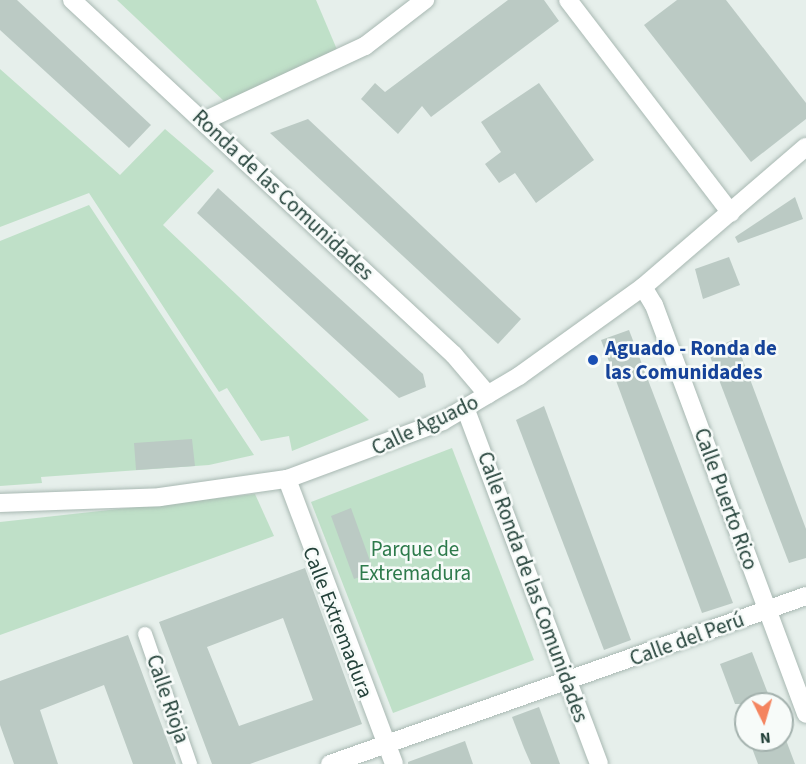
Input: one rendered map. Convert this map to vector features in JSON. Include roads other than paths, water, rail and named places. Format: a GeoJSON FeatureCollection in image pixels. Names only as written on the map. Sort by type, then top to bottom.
{"type":"FeatureCollection","features":[{"type":"Feature","properties":{"kind":"street","name":"Ronda de las Comunidades"},"geometry":{"type":"LineString","coordinates":[[72,0],[454,355],[488,395]]}},
{"type":"Feature","properties":{"kind":"street"},"geometry":{"type":"LineString","coordinates":[[204,121],[365,46],[425,0]]}},
{"type":"Feature","properties":{"kind":"street"},"geometry":{"type":"LineString","coordinates":[[568,0],[731,213]]}},
{"type":"Feature","properties":{"kind":"street","name":"Calle Aguado"},"geometry":{"type":"LineString","coordinates":[[0,503],[160,497],[286,478],[364,454],[466,410],[643,287],[806,148]]}},
{"type":"Feature","properties":{"kind":"street","name":"Calle Puerto Rico"},"geometry":{"type":"LineString","coordinates":[[643,287],[806,714]]}},
{"type":"Feature","properties":{"kind":"street","name":"Calle Ronda de las Comunidades"},"geometry":{"type":"LineString","coordinates":[[466,410],[599,764]]}},
{"type":"Feature","properties":{"kind":"street","name":"Calle Extremadura"},"geometry":{"type":"LineString","coordinates":[[286,478],[394,764]]}},
{"type":"Feature","properties":{"kind":"street","name":"Calle del Perú"},"geometry":{"type":"LineString","coordinates":[[330,764],[568,682],[806,596]]}},
{"type":"Feature","properties":{"kind":"lane","name":"Calle Rioja"},"geometry":{"type":"LineString","coordinates":[[145,634],[190,764]]}},
{"type":"Feature","properties":{"kind":"place","name":"Aguado - Ronda de las Comunidades"},"geometry":{"type":"Point","coordinates":[593,360]}},
{"type":"Feature","properties":{"kind":"park label","name":"Parque de Extremadura"},"geometry":{"type":"Point","coordinates":[415,561]}}]}
